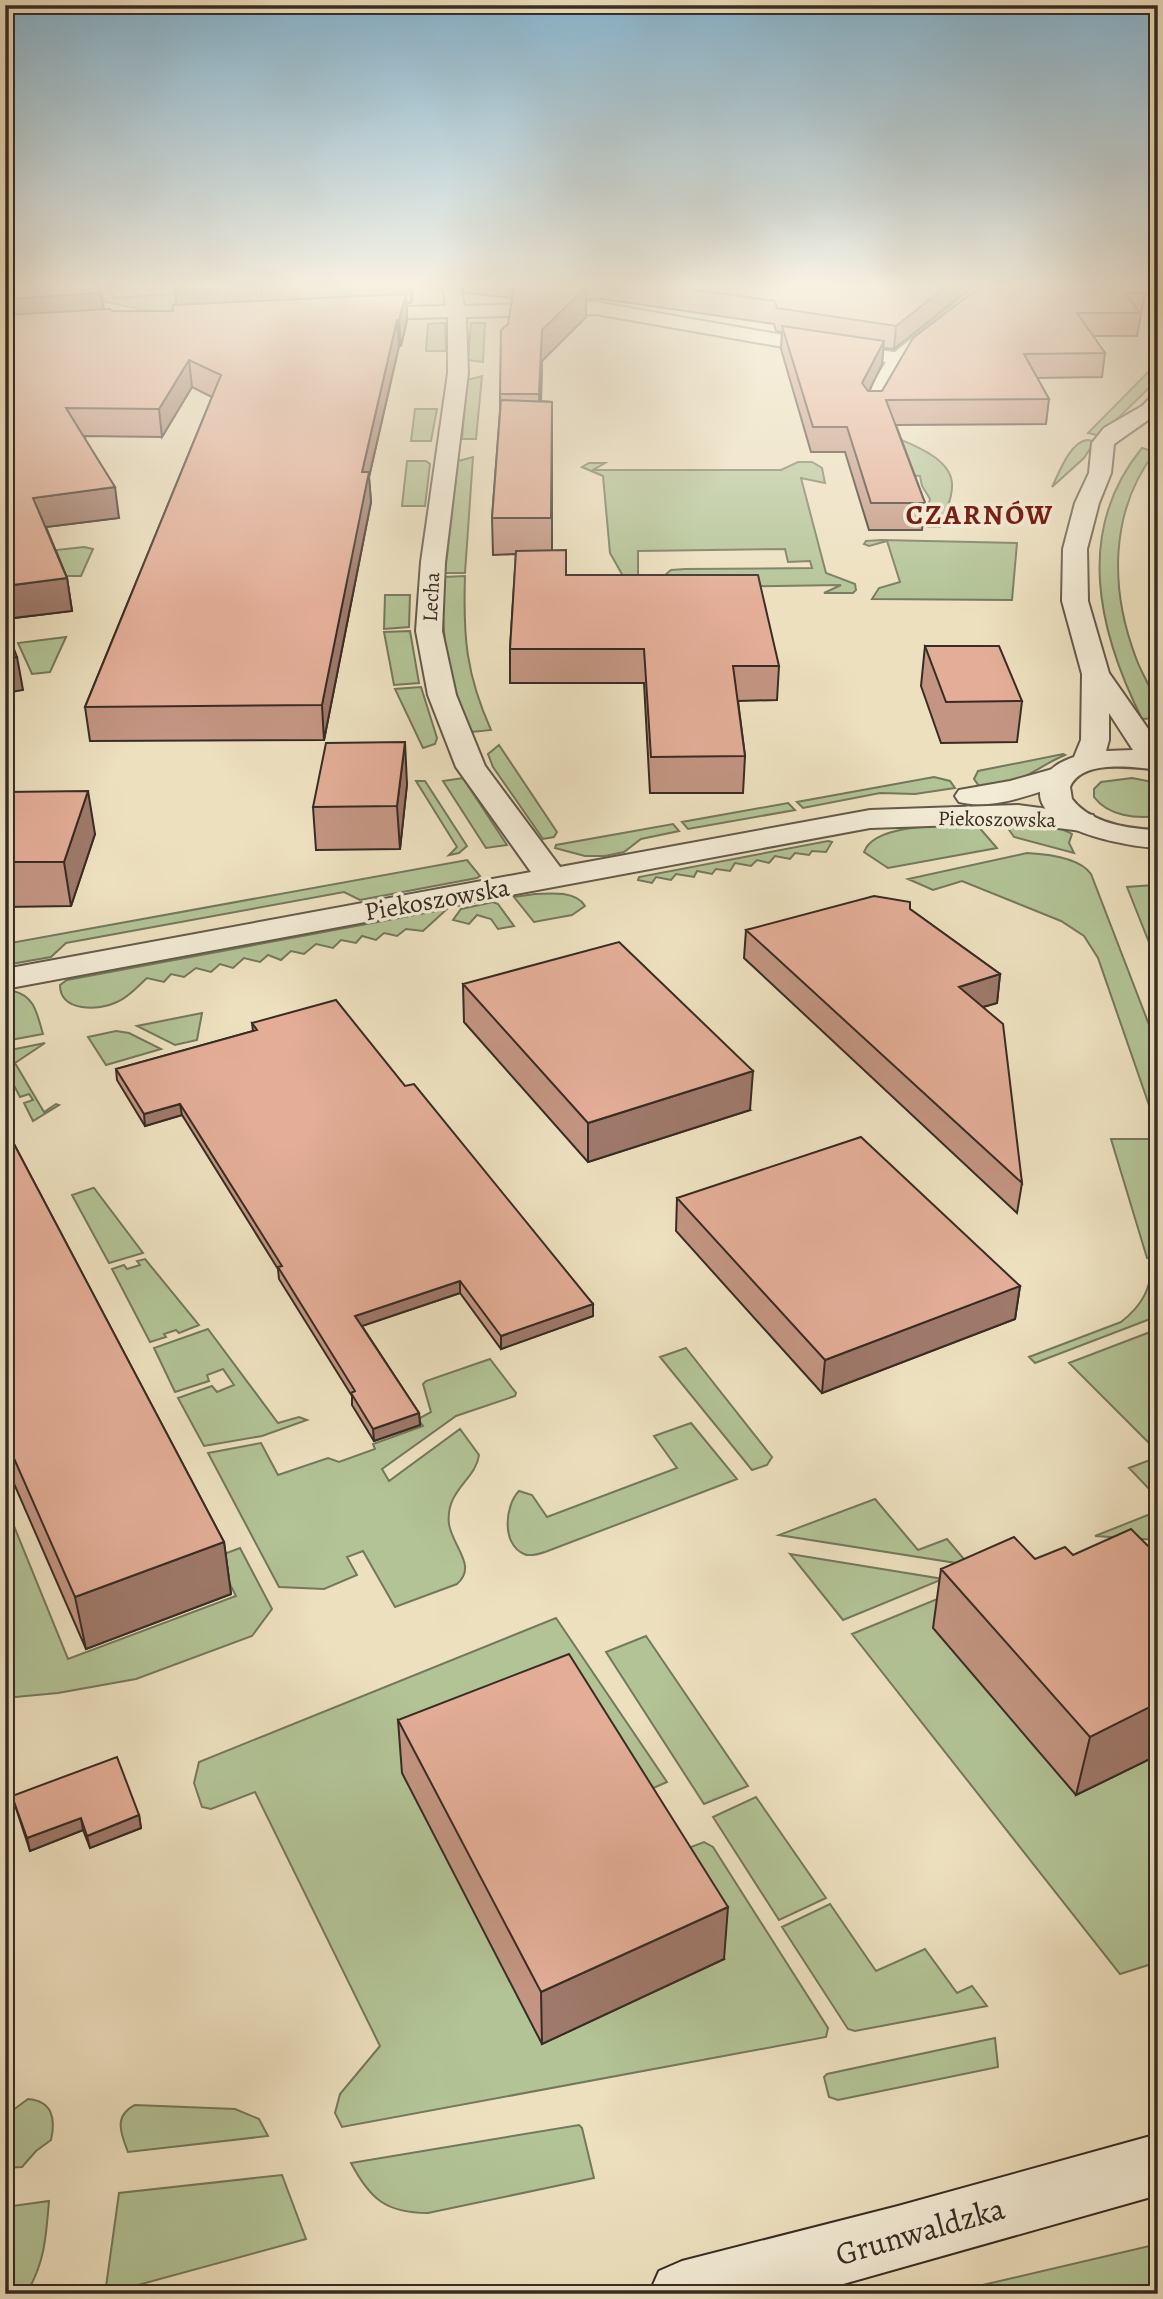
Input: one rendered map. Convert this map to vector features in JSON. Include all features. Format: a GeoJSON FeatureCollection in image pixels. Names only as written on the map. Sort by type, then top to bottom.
{"type":"FeatureCollection","features":[{"type":"Feature","properties":{"kind":"street","name":"Lecha"},"geometry":{"type":"LineString","coordinates":[[455,392],[433,562],[429,631],[442,695],[471,767],[552,878]]}},
{"type":"Feature","properties":{"kind":"street"},"geometry":{"type":"LineString","coordinates":[[873,409],[880,392]]}},
{"type":"Feature","properties":{"kind":"street"},"geometry":{"type":"LineString","coordinates":[[1117,458],[1102,447],[1109,436],[1154,406]]}},
{"type":"Feature","properties":{"kind":"street"},"geometry":{"type":"LineString","coordinates":[[1154,406],[1087,503],[1075,549],[1075,601],[1096,674],[1095,740],[1087,762],[1125,758],[1158,760]]}},
{"type":"Feature","properties":{"kind":"street"},"geometry":{"type":"LineString","coordinates":[[1096,674],[1121,707],[1145,747],[1158,760]]}},
{"type":"Feature","properties":{"kind":"street","name":"Piekoszowska"},"geometry":{"type":"LineString","coordinates":[[5,979],[870,819],[913,805],[1013,790],[1060,776],[1087,762]]}},
{"type":"Feature","properties":{"kind":"street"},"geometry":{"type":"LineString","coordinates":[[1060,776],[1054,789],[1056,799],[1065,810],[1082,822],[1126,837],[1156,853]]}},
{"type":"Feature","properties":{"kind":"street","name":"Piekoszowska"},"geometry":{"type":"LineString","coordinates":[[870,819],[1018,814],[1082,822]]}},
{"type":"Feature","properties":{"kind":"street","name":"Grunwaldzka"},"geometry":{"type":"LineString","coordinates":[[682,2294],[898,2238],[1158,2164]]}},
{"type":"Feature","properties":{"kind":"green space"},"geometry":{"type":"Polygon","coordinates":[[[466,392],[480,392],[476,439],[462,439],[466,392]]]}},
{"type":"Feature","properties":{"kind":"green space"},"geometry":{"type":"Polygon","coordinates":[[[1128,392],[1144,392],[1100,436],[1088,433],[1128,392]]]}},
{"type":"Feature","properties":{"kind":"green space"},"geometry":{"type":"Polygon","coordinates":[[[415,409],[437,409],[431,441],[411,441],[415,409]]]}},
{"type":"Feature","properties":{"kind":"green space"},"geometry":{"type":"Polygon","coordinates":[[[892,436],[931,454],[946,468],[951,477],[952,492],[940,527],[927,527],[925,524],[929,522],[924,522],[939,521],[929,503],[930,499],[922,486],[920,476],[905,475],[892,436]]]}},
{"type":"Feature","properties":{"kind":"green space"},"geometry":{"type":"Polygon","coordinates":[[[1087,440],[1095,441],[1084,458],[1052,487],[1070,452],[1087,440]]]}},
{"type":"Feature","properties":{"kind":"green space"},"geometry":{"type":"Polygon","coordinates":[[[1142,448],[1155,452],[1140,475],[1129,500],[1118,552],[1118,579],[1127,632],[1157,710],[1158,718],[1142,719],[1114,651],[1100,582],[1101,547],[1107,513],[1121,480],[1142,448]]]}},
{"type":"Feature","properties":{"kind":"green space"},"geometry":{"type":"Polygon","coordinates":[[[473,457],[465,573],[445,573],[458,461],[473,457]]]}},
{"type":"Feature","properties":{"kind":"green space"},"geometry":{"type":"Polygon","coordinates":[[[407,461],[426,461],[430,464],[425,506],[402,506],[407,461]]]}},
{"type":"Feature","properties":{"kind":"green space"},"geometry":{"type":"Polygon","coordinates":[[[798,462],[812,462],[822,468],[825,483],[801,478],[826,573],[855,584],[856,590],[853,593],[824,593],[841,585],[701,587],[665,575],[671,570],[685,569],[812,568],[810,561],[788,562],[785,549],[638,551],[638,576],[628,585],[610,553],[603,476],[582,467],[589,463],[605,463],[593,470],[781,470],[798,462]]]}},
{"type":"Feature","properties":{"kind":"green space"},"geometry":{"type":"Polygon","coordinates":[[[882,540],[1017,543],[1012,600],[872,599],[879,588],[900,582],[887,541],[869,546],[864,544],[866,541],[882,540]]]}},
{"type":"Feature","properties":{"kind":"green space"},"geometry":{"type":"Polygon","coordinates":[[[84,547],[93,549],[81,576],[66,576],[56,550],[84,547]]]}},
{"type":"Feature","properties":{"kind":"green space"},"geometry":{"type":"Polygon","coordinates":[[[465,576],[466,637],[471,673],[491,730],[472,732],[463,713],[447,656],[443,618],[444,577],[465,576]]]}},
{"type":"Feature","properties":{"kind":"green space"},"geometry":{"type":"Polygon","coordinates":[[[385,595],[410,595],[409,627],[384,629],[385,595]]]}},
{"type":"Feature","properties":{"kind":"green space"},"geometry":{"type":"Polygon","coordinates":[[[410,631],[419,683],[394,685],[384,632],[410,631]]]}},
{"type":"Feature","properties":{"kind":"green space"},"geometry":{"type":"Polygon","coordinates":[[[66,637],[50,672],[32,674],[18,643],[66,637]]]}},
{"type":"Feature","properties":{"kind":"green space"},"geometry":{"type":"Polygon","coordinates":[[[421,687],[437,738],[435,744],[423,748],[395,689],[421,687]]]}},
{"type":"Feature","properties":{"kind":"green space"},"geometry":{"type":"Polygon","coordinates":[[[499,745],[557,832],[554,837],[543,839],[493,767],[488,754],[499,745]]]}},
{"type":"Feature","properties":{"kind":"green space"},"geometry":{"type":"Polygon","coordinates":[[[1065,755],[1002,786],[979,786],[974,779],[978,771],[1065,755]]]}},
{"type":"Feature","properties":{"kind":"green space"},"geometry":{"type":"Polygon","coordinates":[[[934,777],[950,781],[955,788],[915,794],[880,793],[803,808],[797,802],[934,777]]]}},
{"type":"Feature","properties":{"kind":"green space"},"geometry":{"type":"Polygon","coordinates":[[[463,778],[507,845],[486,848],[443,781],[463,778]]]}},
{"type":"Feature","properties":{"kind":"green space"},"geometry":{"type":"Polygon","coordinates":[[[1132,778],[1158,783],[1158,816],[1123,815],[1107,808],[1094,797],[1094,789],[1101,782],[1132,778]]]}},
{"type":"Feature","properties":{"kind":"green space"},"geometry":{"type":"Polygon","coordinates":[[[416,781],[425,781],[467,846],[459,853],[449,855],[457,847],[416,781]]]}},
{"type":"Feature","properties":{"kind":"green space"},"geometry":{"type":"Polygon","coordinates":[[[788,803],[795,810],[688,829],[682,822],[788,803]]]}},
{"type":"Feature","properties":{"kind":"green space"},"geometry":{"type":"Polygon","coordinates":[[[1013,821],[1051,826],[1072,834],[1069,843],[1074,853],[1014,837],[1005,824],[1013,821]]]}},
{"type":"Feature","properties":{"kind":"green space"},"geometry":{"type":"Polygon","coordinates":[[[673,824],[679,831],[641,839],[624,852],[605,856],[585,856],[555,848],[556,845],[673,824]]]}},
{"type":"Feature","properties":{"kind":"green space"},"geometry":{"type":"Polygon","coordinates":[[[977,825],[997,848],[888,868],[864,852],[871,842],[882,835],[897,831],[932,826],[977,825]]]}},
{"type":"Feature","properties":{"kind":"green space"},"geometry":{"type":"Polygon","coordinates":[[[832,842],[826,852],[812,851],[809,855],[795,853],[790,859],[775,856],[769,863],[757,860],[751,866],[735,863],[730,871],[716,869],[712,874],[697,871],[694,877],[676,874],[671,880],[656,877],[652,883],[638,880],[639,877],[832,842]]]}},
{"type":"Feature","properties":{"kind":"green space"},"geometry":{"type":"Polygon","coordinates":[[[1027,853],[1070,860],[1086,868],[1091,874],[1158,1048],[1158,1131],[1098,958],[1084,936],[1061,921],[962,881],[933,890],[908,879],[1027,853]]]}},
{"type":"Feature","properties":{"kind":"green space"},"geometry":{"type":"Polygon","coordinates":[[[467,860],[480,876],[360,900],[344,892],[66,943],[51,957],[5,965],[5,944],[467,860]]]}},
{"type":"Feature","properties":{"kind":"green space"},"geometry":{"type":"Polygon","coordinates":[[[1154,885],[1158,892],[1158,965],[1127,887],[1154,885]]]}},
{"type":"Feature","properties":{"kind":"green space"},"geometry":{"type":"Polygon","coordinates":[[[535,894],[569,895],[585,906],[572,915],[534,922],[514,897],[535,894]]]}},
{"type":"Feature","properties":{"kind":"green space"},"geometry":{"type":"Polygon","coordinates":[[[493,902],[498,904],[514,926],[498,929],[491,919],[477,915],[469,924],[453,920],[461,909],[493,902]]]}},
{"type":"Feature","properties":{"kind":"green space"},"geometry":{"type":"Polygon","coordinates":[[[447,909],[423,931],[406,929],[397,936],[384,933],[376,940],[362,936],[356,943],[341,940],[333,948],[316,944],[304,954],[291,951],[281,960],[268,955],[260,962],[244,958],[233,968],[220,964],[211,972],[196,968],[184,977],[171,974],[164,982],[147,978],[121,1000],[100,1007],[73,1005],[62,994],[60,985],[67,980],[447,909]]]}},
{"type":"Feature","properties":{"kind":"green space"},"geometry":{"type":"Polygon","coordinates":[[[13,991],[31,1002],[43,1034],[5,1041],[5,992],[13,991]]]}},
{"type":"Feature","properties":{"kind":"green space"},"geometry":{"type":"Polygon","coordinates":[[[202,1013],[197,1040],[175,1045],[137,1026],[202,1013]]]}},
{"type":"Feature","properties":{"kind":"green space"},"geometry":{"type":"Polygon","coordinates":[[[116,1031],[129,1033],[161,1049],[106,1065],[88,1037],[116,1031]]]}},
{"type":"Feature","properties":{"kind":"green space"},"geometry":{"type":"Polygon","coordinates":[[[45,1043],[15,1063],[44,1112],[56,1104],[59,1105],[33,1121],[24,1103],[33,1100],[29,1094],[20,1097],[5,1068],[5,1051],[45,1043]]]}},
{"type":"Feature","properties":{"kind":"green space"},"geometry":{"type":"Polygon","coordinates":[[[1111,1139],[1158,1139],[1158,1316],[1035,1363],[1029,1357],[1121,1322],[1135,1309],[1148,1287],[1152,1259],[1147,1258],[1111,1139]]]}},
{"type":"Feature","properties":{"kind":"green space"},"geometry":{"type":"Polygon","coordinates":[[[94,1188],[143,1253],[109,1263],[72,1195],[94,1188]]]}},
{"type":"Feature","properties":{"kind":"green space"},"geometry":{"type":"Polygon","coordinates":[[[145,1259],[199,1325],[179,1333],[176,1330],[164,1334],[166,1337],[150,1342],[112,1269],[124,1265],[127,1269],[140,1265],[137,1261],[145,1259]]]}},
{"type":"Feature","properties":{"kind":"green space"},"geometry":{"type":"Polygon","coordinates":[[[208,1329],[278,1423],[299,1417],[307,1420],[262,1436],[204,1446],[178,1398],[212,1386],[217,1392],[234,1385],[223,1369],[207,1375],[209,1381],[175,1392],[154,1348],[208,1329]]]}},
{"type":"Feature","properties":{"kind":"green space"},"geometry":{"type":"Polygon","coordinates":[[[1158,1329],[1158,1452],[1069,1363],[1158,1329]]]}},
{"type":"Feature","properties":{"kind":"green space"},"geometry":{"type":"Polygon","coordinates":[[[686,1348],[772,1457],[767,1465],[752,1470],[660,1357],[686,1348]]]}},
{"type":"Feature","properties":{"kind":"green space"},"geometry":{"type":"Polygon","coordinates":[[[490,1359],[516,1393],[515,1396],[456,1416],[382,1469],[389,1481],[460,1429],[479,1455],[477,1464],[456,1494],[449,1512],[451,1532],[462,1555],[465,1570],[457,1584],[395,1607],[363,1551],[347,1557],[357,1575],[324,1589],[279,1587],[208,1453],[261,1443],[278,1475],[328,1458],[339,1462],[375,1449],[373,1444],[423,1426],[418,1419],[431,1412],[423,1384],[426,1381],[490,1359]]]}},
{"type":"Feature","properties":{"kind":"green space"},"geometry":{"type":"Polygon","coordinates":[[[691,1423],[737,1479],[540,1554],[524,1554],[512,1542],[508,1514],[519,1491],[532,1495],[547,1517],[677,1468],[654,1436],[691,1423]]]}},
{"type":"Feature","properties":{"kind":"green space"},"geometry":{"type":"Polygon","coordinates":[[[1158,1457],[1158,1489],[1152,1492],[1129,1468],[1158,1457]]]}},
{"type":"Feature","properties":{"kind":"green space"},"geometry":{"type":"Polygon","coordinates":[[[875,1499],[918,1550],[947,1539],[969,1565],[779,1535],[875,1499]]]}},
{"type":"Feature","properties":{"kind":"green space"},"geometry":{"type":"Polygon","coordinates":[[[5,1504],[68,1659],[236,1596],[216,1557],[240,1548],[272,1609],[252,1636],[136,1679],[58,1693],[5,1698],[5,1504]]]}},
{"type":"Feature","properties":{"kind":"green space"},"geometry":{"type":"Polygon","coordinates":[[[1158,1511],[1158,1540],[1095,1536],[1158,1511]]]}},
{"type":"Feature","properties":{"kind":"green space"},"geometry":{"type":"Polygon","coordinates":[[[790,1554],[943,1579],[843,1620],[790,1554]]]}},
{"type":"Feature","properties":{"kind":"green space"},"geometry":{"type":"Polygon","coordinates":[[[986,1579],[1076,1795],[1158,1755],[1158,1962],[1120,1974],[852,1634],[986,1579]]]}},
{"type":"Feature","properties":{"kind":"green space"},"geometry":{"type":"Polygon","coordinates":[[[556,1618],[667,1782],[626,1800],[542,2043],[724,1959],[662,1858],[704,1842],[713,1847],[828,2028],[826,2037],[342,2127],[335,2113],[340,2094],[380,2046],[255,1792],[211,1809],[202,1807],[194,1783],[199,1762],[556,1618]]]}},
{"type":"Feature","properties":{"kind":"green space"},"geometry":{"type":"Polygon","coordinates":[[[646,1636],[748,1786],[704,1804],[606,1652],[646,1636]]]}},
{"type":"Feature","properties":{"kind":"green space"},"geometry":{"type":"Polygon","coordinates":[[[756,1797],[826,1898],[779,1920],[713,1817],[756,1797]]]}},
{"type":"Feature","properties":{"kind":"green space"},"geometry":{"type":"Polygon","coordinates":[[[830,1904],[876,1971],[925,1949],[957,1993],[972,1986],[987,2006],[855,2031],[848,2029],[782,1927],[830,1904]]]}},
{"type":"Feature","properties":{"kind":"green space"},"geometry":{"type":"Polygon","coordinates":[[[995,2038],[998,2067],[838,2100],[829,2097],[824,2077],[827,2074],[995,2038]]]}},
{"type":"Feature","properties":{"kind":"green space"},"geometry":{"type":"Polygon","coordinates":[[[28,2099],[42,2103],[50,2112],[53,2125],[51,2140],[36,2151],[22,2167],[5,2168],[5,2116],[28,2099]]]}},
{"type":"Feature","properties":{"kind":"green space"},"geometry":{"type":"Polygon","coordinates":[[[135,2105],[235,2109],[259,2119],[268,2136],[128,2152],[121,2132],[121,2120],[128,2109],[135,2105]]]}},
{"type":"Feature","properties":{"kind":"green space"},"geometry":{"type":"Polygon","coordinates":[[[579,2125],[594,2178],[428,2213],[401,2210],[381,2202],[365,2186],[351,2163],[579,2125]]]}},
{"type":"Feature","properties":{"kind":"green space"},"geometry":{"type":"Polygon","coordinates":[[[282,2175],[306,2239],[105,2294],[119,2193],[282,2175]]]}},
{"type":"Feature","properties":{"kind":"green space"},"geometry":{"type":"Polygon","coordinates":[[[49,2201],[44,2249],[32,2283],[26,2294],[5,2294],[5,2207],[49,2201]]]}},
{"type":"Feature","properties":{"kind":"green space"},"geometry":{"type":"Polygon","coordinates":[[[1158,2244],[1158,2294],[944,2294],[1158,2244]]]}},
{"type":"Feature","properties":{"kind":"building"},"geometry":{"type":"Polygon","coordinates":[[[5,392],[169,392],[159,409],[66,408],[115,487],[33,498],[67,578],[5,586],[5,392]]]}},
{"type":"Feature","properties":{"kind":"building"},"geometry":{"type":"Polygon","coordinates":[[[214,392],[380,392],[362,472],[369,472],[322,705],[85,707],[214,392]]]}},
{"type":"Feature","properties":{"kind":"building"},"geometry":{"type":"Polygon","coordinates":[[[500,392],[539,392],[539,394],[500,392]]]}},
{"type":"Feature","properties":{"kind":"building"},"geometry":{"type":"Polygon","coordinates":[[[802,392],[1045,392],[1049,399],[886,400],[925,503],[871,503],[847,427],[813,427],[802,392]]]}},
{"type":"Feature","properties":{"kind":"building"},"geometry":{"type":"Polygon","coordinates":[[[501,400],[552,402],[551,518],[492,518],[501,400]]]}},
{"type":"Feature","properties":{"kind":"building"},"geometry":{"type":"Polygon","coordinates":[[[566,550],[566,575],[758,575],[779,666],[733,666],[745,756],[651,757],[644,649],[510,649],[516,551],[566,550]]]}},
{"type":"Feature","properties":{"kind":"building"},"geometry":{"type":"Polygon","coordinates":[[[5,625],[17,657],[5,658],[5,625]]]}},
{"type":"Feature","properties":{"kind":"building"},"geometry":{"type":"Polygon","coordinates":[[[925,646],[999,646],[1022,701],[946,702],[925,646]]]}},
{"type":"Feature","properties":{"kind":"building"},"geometry":{"type":"Polygon","coordinates":[[[405,742],[397,806],[313,807],[326,743],[405,742]]]}},
{"type":"Feature","properties":{"kind":"building"},"geometry":{"type":"Polygon","coordinates":[[[88,791],[64,862],[5,862],[5,792],[88,791]]]}},
{"type":"Feature","properties":{"kind":"building"},"geometry":{"type":"Polygon","coordinates":[[[874,896],[910,902],[910,909],[1000,974],[959,987],[1003,1024],[1022,1183],[746,930],[874,896]]]}},
{"type":"Feature","properties":{"kind":"building"},"geometry":{"type":"Polygon","coordinates":[[[619,942],[753,1071],[588,1123],[463,984],[619,942]]]}},
{"type":"Feature","properties":{"kind":"building"},"geometry":{"type":"Polygon","coordinates":[[[336,1000],[405,1086],[414,1084],[593,1304],[501,1336],[460,1281],[355,1316],[419,1413],[373,1429],[351,1393],[355,1391],[278,1267],[282,1266],[180,1104],[144,1114],[116,1069],[257,1030],[252,1023],[336,1000]]]}},
{"type":"Feature","properties":{"kind":"building"},"geometry":{"type":"Polygon","coordinates":[[[5,1127],[224,1542],[75,1597],[5,1438],[5,1127]]]}},
{"type":"Feature","properties":{"kind":"building"},"geometry":{"type":"Polygon","coordinates":[[[861,1137],[1020,1286],[825,1360],[677,1198],[861,1137]]]}},
{"type":"Feature","properties":{"kind":"building"},"geometry":{"type":"Polygon","coordinates":[[[1131,1529],[1158,1556],[1158,1703],[1090,1737],[941,1569],[1014,1537],[1035,1559],[1065,1547],[1073,1555],[1131,1529]]]}},
{"type":"Feature","properties":{"kind":"building"},"geometry":{"type":"Polygon","coordinates":[[[569,1654],[728,1907],[541,1992],[398,1720],[569,1654]]]}},
{"type":"Feature","properties":{"kind":"building"},"geometry":{"type":"Polygon","coordinates":[[[117,1757],[139,1815],[87,1836],[81,1818],[27,1838],[12,1796],[117,1757]]]}},
{"type":"Feature","properties":{"kind":"district","name":"CZARNÓW"},"geometry":{"type":"Point","coordinates":[980,514]}}]}
